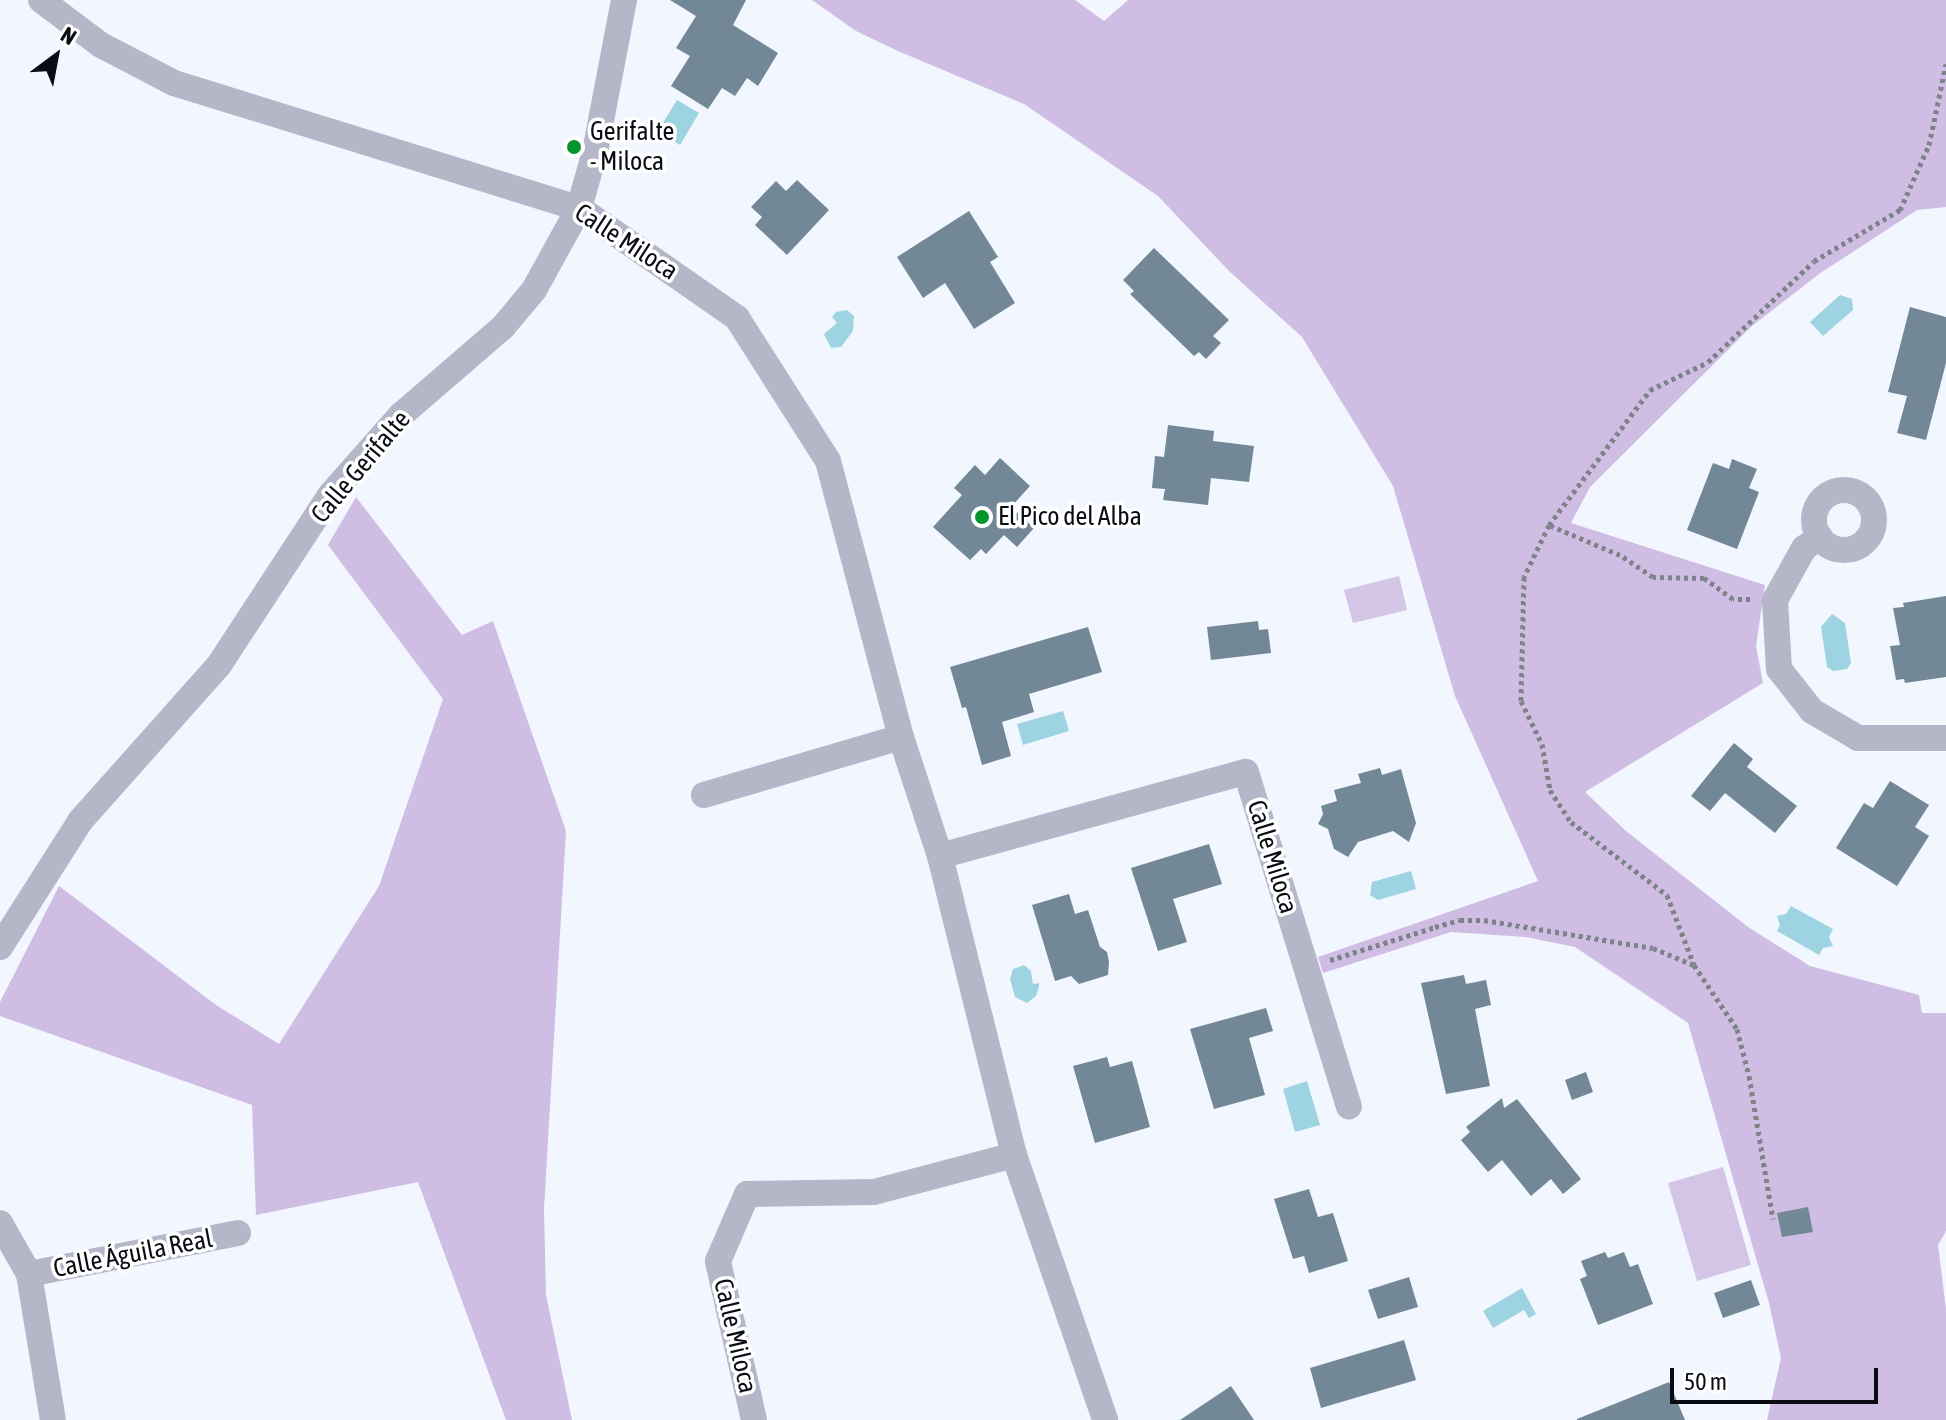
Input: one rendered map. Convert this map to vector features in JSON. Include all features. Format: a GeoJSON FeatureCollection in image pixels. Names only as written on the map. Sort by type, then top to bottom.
{"type":"FeatureCollection","features":[{"type":"Feature","properties":{"kind":"street","name":"Calle Miloca"},"geometry":{"type":"LineString","coordinates":[[41,0],[101,45],[174,83],[579,208],[737,318],[828,461],[901,737],[940,856],[1014,1155],[1105,1420]]}},
{"type":"Feature","properties":{"kind":"street","name":"Calle Gerifalte"},"geometry":{"type":"LineString","coordinates":[[0,947],[81,820],[219,665],[331,494],[401,415],[503,327],[534,290],[579,208],[595,152],[624,0]]}},
{"type":"Feature","properties":{"kind":"street"},"geometry":{"type":"LineString","coordinates":[[1820,537],[1804,548],[1775,600],[1779,669],[1812,711],[1858,738],[1946,738]]}},
{"type":"Feature","properties":{"kind":"street"},"geometry":{"type":"LineString","coordinates":[[704,795],[901,737]]}},
{"type":"Feature","properties":{"kind":"street","name":"Calle Miloca"},"geometry":{"type":"LineString","coordinates":[[940,856],[1246,772],[1349,1106]]}},
{"type":"Feature","properties":{"kind":"street","name":"Calle Miloca"},"geometry":{"type":"LineString","coordinates":[[754,1420],[718,1261],[747,1194],[874,1192],[1014,1155]]}},
{"type":"Feature","properties":{"kind":"street","name":"Calle Águila Real"},"geometry":{"type":"LineString","coordinates":[[0,1223],[29,1274],[53,1420]]}},
{"type":"Feature","properties":{"kind":"street","name":"Calle Águila Real"},"geometry":{"type":"LineString","coordinates":[[29,1274],[238,1233]]}},
{"type":"Feature","properties":{"kind":"path"},"geometry":{"type":"LineString","coordinates":[[1773,1219],[1749,1076],[1737,1029],[1694,965],[1667,895],[1571,822],[1550,790],[1542,744],[1521,701],[1524,577],[1549,525],[1650,390],[1708,362],[1814,261],[1900,210],[1929,145],[1946,64]]}},
{"type":"Feature","properties":{"kind":"path"},"geometry":{"type":"LineString","coordinates":[[1549,525],[1620,555],[1653,577],[1704,578],[1733,599],[1775,600]]}},
{"type":"Feature","properties":{"kind":"path"},"geometry":{"type":"LineString","coordinates":[[1306,968],[1435,927],[1472,920],[1653,948],[1694,965]]}},
{"type":"Feature","properties":{"kind":"shaded area"},"geometry":{"type":"Polygon","coordinates":[[[812,0],[1075,0],[1104,21],[1128,0],[1946,0],[1946,207],[1917,210],[1819,274],[1752,326],[1590,487],[1571,523],[1765,585],[1756,646],[1763,683],[1585,792],[1626,831],[1748,927],[1810,966],[1919,995],[1922,1013],[1946,1013],[1946,1231],[1938,1245],[1946,1309],[1946,1420],[1767,1420],[1781,1358],[1769,1303],[1688,1023],[1575,947],[1526,937],[1451,932],[1323,973],[1318,957],[1538,881],[1455,696],[1393,486],[1302,337],[1229,271],[1158,196],[1024,104],[856,31],[812,0]]]}},
{"type":"Feature","properties":{"kind":"shaded area"},"geometry":{"type":"Polygon","coordinates":[[[356,497],[462,635],[493,621],[566,831],[544,1209],[546,1295],[572,1420],[506,1420],[418,1182],[256,1215],[252,1105],[0,1016],[0,1002],[59,886],[216,1005],[279,1044],[379,886],[443,699],[328,545],[356,497]]]}},
{"type":"Feature","properties":{"kind":"shaded area"},"geometry":{"type":"Polygon","coordinates":[[[1399,576],[1407,610],[1353,623],[1344,590],[1399,576]]]}},
{"type":"Feature","properties":{"kind":"shaded area"},"geometry":{"type":"Polygon","coordinates":[[[1723,1167],[1751,1265],[1697,1281],[1668,1183],[1723,1167]]]}},
{"type":"Feature","properties":{"kind":"water"},"geometry":{"type":"Polygon","coordinates":[[[677,100],[699,113],[680,145],[658,131],[677,100]]]}},
{"type":"Feature","properties":{"kind":"water"},"geometry":{"type":"Polygon","coordinates":[[[1840,295],[1852,299],[1853,310],[1823,336],[1810,322],[1840,295]]]}},
{"type":"Feature","properties":{"kind":"water"},"geometry":{"type":"Polygon","coordinates":[[[847,310],[854,316],[853,331],[841,347],[831,348],[824,334],[837,323],[832,317],[836,312],[847,310]]]}},
{"type":"Feature","properties":{"kind":"water"},"geometry":{"type":"Polygon","coordinates":[[[1832,614],[1845,623],[1851,663],[1847,669],[1833,671],[1827,667],[1821,627],[1832,614]]]}},
{"type":"Feature","properties":{"kind":"water"},"geometry":{"type":"Polygon","coordinates":[[[1063,711],[1069,731],[1023,745],[1017,724],[1063,711]]]}},
{"type":"Feature","properties":{"kind":"water"},"geometry":{"type":"Polygon","coordinates":[[[1411,871],[1416,889],[1378,900],[1370,895],[1372,882],[1411,871]]]}},
{"type":"Feature","properties":{"kind":"water"},"geometry":{"type":"Polygon","coordinates":[[[1791,906],[1833,929],[1829,937],[1833,946],[1823,948],[1819,955],[1777,931],[1780,925],[1777,916],[1786,914],[1791,906]]]}},
{"type":"Feature","properties":{"kind":"water"},"geometry":{"type":"Polygon","coordinates":[[[1024,965],[1031,971],[1033,984],[1039,983],[1036,996],[1027,1003],[1015,997],[1010,979],[1013,969],[1024,965]]]}},
{"type":"Feature","properties":{"kind":"water"},"geometry":{"type":"Polygon","coordinates":[[[1307,1081],[1320,1125],[1295,1132],[1283,1089],[1307,1081]]]}},
{"type":"Feature","properties":{"kind":"water"},"geometry":{"type":"Polygon","coordinates":[[[1522,1288],[1536,1314],[1529,1318],[1524,1310],[1493,1328],[1483,1311],[1522,1288]]]}},
{"type":"Feature","properties":{"kind":"building"},"geometry":{"type":"Polygon","coordinates":[[[670,0],[746,0],[733,25],[778,53],[758,86],[747,78],[735,96],[722,88],[708,109],[671,86],[690,56],[676,48],[696,16],[670,0]]]}},
{"type":"Feature","properties":{"kind":"building"},"geometry":{"type":"Polygon","coordinates":[[[797,180],[829,210],[787,255],[755,225],[762,217],[751,207],[776,181],[786,191],[797,180]]]}},
{"type":"Feature","properties":{"kind":"building"},"geometry":{"type":"Polygon","coordinates":[[[969,211],[998,257],[990,262],[1015,303],[974,329],[945,283],[923,298],[897,257],[969,211]]]}},
{"type":"Feature","properties":{"kind":"building"},"geometry":{"type":"Polygon","coordinates":[[[1154,248],[1229,320],[1213,336],[1221,343],[1206,359],[1199,352],[1194,356],[1130,294],[1134,291],[1123,280],[1154,248]]]}},
{"type":"Feature","properties":{"kind":"building"},"geometry":{"type":"Polygon","coordinates":[[[1910,307],[1946,317],[1946,363],[1926,440],[1897,433],[1907,396],[1888,392],[1910,307]]]}},
{"type":"Feature","properties":{"kind":"building"},"geometry":{"type":"Polygon","coordinates":[[[1168,425],[1214,431],[1213,441],[1254,446],[1249,482],[1211,478],[1208,505],[1163,500],[1165,489],[1152,488],[1155,456],[1164,457],[1168,425]]]}},
{"type":"Feature","properties":{"kind":"building","name":"El Pico del Alba"},"geometry":{"type":"Polygon","coordinates":[[[1000,458],[1030,486],[1011,507],[1034,528],[1017,547],[1004,535],[986,554],[981,549],[970,560],[933,527],[962,495],[954,488],[975,465],[985,475],[1000,458]]]}},
{"type":"Feature","properties":{"kind":"building"},"geometry":{"type":"Polygon","coordinates":[[[1732,459],[1757,469],[1749,488],[1759,492],[1737,549],[1687,530],[1713,463],[1729,469],[1732,459]]]}},
{"type":"Feature","properties":{"kind":"building"},"geometry":{"type":"Polygon","coordinates":[[[1946,596],[1946,677],[1905,683],[1904,679],[1896,680],[1890,646],[1900,645],[1893,608],[1904,607],[1903,603],[1946,596]]]}},
{"type":"Feature","properties":{"kind":"building"},"geometry":{"type":"Polygon","coordinates":[[[1258,621],[1259,630],[1268,629],[1271,653],[1211,660],[1207,627],[1258,621]]]}},
{"type":"Feature","properties":{"kind":"building"},"geometry":{"type":"Polygon","coordinates":[[[1088,627],[1102,672],[1029,694],[1034,712],[1002,722],[1011,756],[982,765],[966,707],[962,708],[950,667],[1088,627]]]}},
{"type":"Feature","properties":{"kind":"building"},"geometry":{"type":"Polygon","coordinates":[[[1734,743],[1753,759],[1747,767],[1797,806],[1775,833],[1725,793],[1710,811],[1691,796],[1734,743]]]}},
{"type":"Feature","properties":{"kind":"building"},"geometry":{"type":"Polygon","coordinates":[[[1380,768],[1382,775],[1401,769],[1416,823],[1409,842],[1393,831],[1358,842],[1348,857],[1334,849],[1328,829],[1318,824],[1323,814],[1321,806],[1337,801],[1334,790],[1361,783],[1358,774],[1380,768]]]}},
{"type":"Feature","properties":{"kind":"building"},"geometry":{"type":"Polygon","coordinates":[[[1890,781],[1929,805],[1915,827],[1929,836],[1897,886],[1836,848],[1864,803],[1873,808],[1890,781]]]}},
{"type":"Feature","properties":{"kind":"building"},"geometry":{"type":"Polygon","coordinates":[[[1209,844],[1222,884],[1173,899],[1187,942],[1158,951],[1131,868],[1209,844]]]}},
{"type":"Feature","properties":{"kind":"building"},"geometry":{"type":"Polygon","coordinates":[[[1069,894],[1075,914],[1088,910],[1100,947],[1107,952],[1109,962],[1108,975],[1079,984],[1071,976],[1055,981],[1032,905],[1069,894]]]}},
{"type":"Feature","properties":{"kind":"building"},"geometry":{"type":"Polygon","coordinates":[[[1464,975],[1466,984],[1486,980],[1491,1005],[1475,1009],[1490,1086],[1446,1094],[1421,983],[1464,975]]]}},
{"type":"Feature","properties":{"kind":"building"},"geometry":{"type":"Polygon","coordinates":[[[1266,1008],[1273,1031],[1249,1038],[1265,1095],[1214,1109],[1190,1029],[1266,1008]]]}},
{"type":"Feature","properties":{"kind":"building"},"geometry":{"type":"Polygon","coordinates":[[[1107,1057],[1110,1067],[1132,1061],[1150,1127],[1095,1143],[1073,1066],[1107,1057]]]}},
{"type":"Feature","properties":{"kind":"building"},"geometry":{"type":"Polygon","coordinates":[[[1586,1072],[1593,1092],[1572,1100],[1565,1080],[1586,1072]]]}},
{"type":"Feature","properties":{"kind":"building"},"geometry":{"type":"Polygon","coordinates":[[[1502,1098],[1504,1108],[1517,1099],[1581,1179],[1563,1194],[1551,1179],[1531,1196],[1502,1160],[1488,1172],[1461,1140],[1470,1132],[1466,1127],[1502,1098]]]}},
{"type":"Feature","properties":{"kind":"building"},"geometry":{"type":"Polygon","coordinates":[[[1309,1189],[1318,1217],[1333,1213],[1348,1261],[1309,1273],[1304,1256],[1293,1259],[1274,1199],[1309,1189]]]}},
{"type":"Feature","properties":{"kind":"building"},"geometry":{"type":"Polygon","coordinates":[[[1808,1207],[1813,1232],[1782,1237],[1777,1213],[1808,1207]]]}},
{"type":"Feature","properties":{"kind":"building"},"geometry":{"type":"Polygon","coordinates":[[[1605,1252],[1608,1258],[1624,1252],[1630,1267],[1638,1264],[1653,1304],[1598,1325],[1580,1279],[1587,1276],[1581,1261],[1605,1252]]]}},
{"type":"Feature","properties":{"kind":"building"},"geometry":{"type":"Polygon","coordinates":[[[1409,1277],[1418,1307],[1378,1319],[1368,1290],[1409,1277]]]}},
{"type":"Feature","properties":{"kind":"building"},"geometry":{"type":"Polygon","coordinates":[[[1751,1280],[1760,1305],[1723,1318],[1714,1293],[1751,1280]]]}},
{"type":"Feature","properties":{"kind":"building"},"geometry":{"type":"Polygon","coordinates":[[[1404,1340],[1416,1380],[1321,1408],[1310,1368],[1404,1340]]]}},
{"type":"Feature","properties":{"kind":"building"},"geometry":{"type":"Polygon","coordinates":[[[1669,1382],[1685,1420],[1577,1420],[1577,1419],[1669,1382]]]}},
{"type":"Feature","properties":{"kind":"building"},"geometry":{"type":"Polygon","coordinates":[[[1231,1386],[1254,1420],[1180,1420],[1231,1386]]]}},
{"type":"Feature","properties":{"kind":"place","name":"Gerifalte - Miloca"},"geometry":{"type":"Point","coordinates":[574,147]}},
{"type":"Feature","properties":{"kind":"place","name":"El Pico del Alba"},"geometry":{"type":"Point","coordinates":[982,517]}}]}
